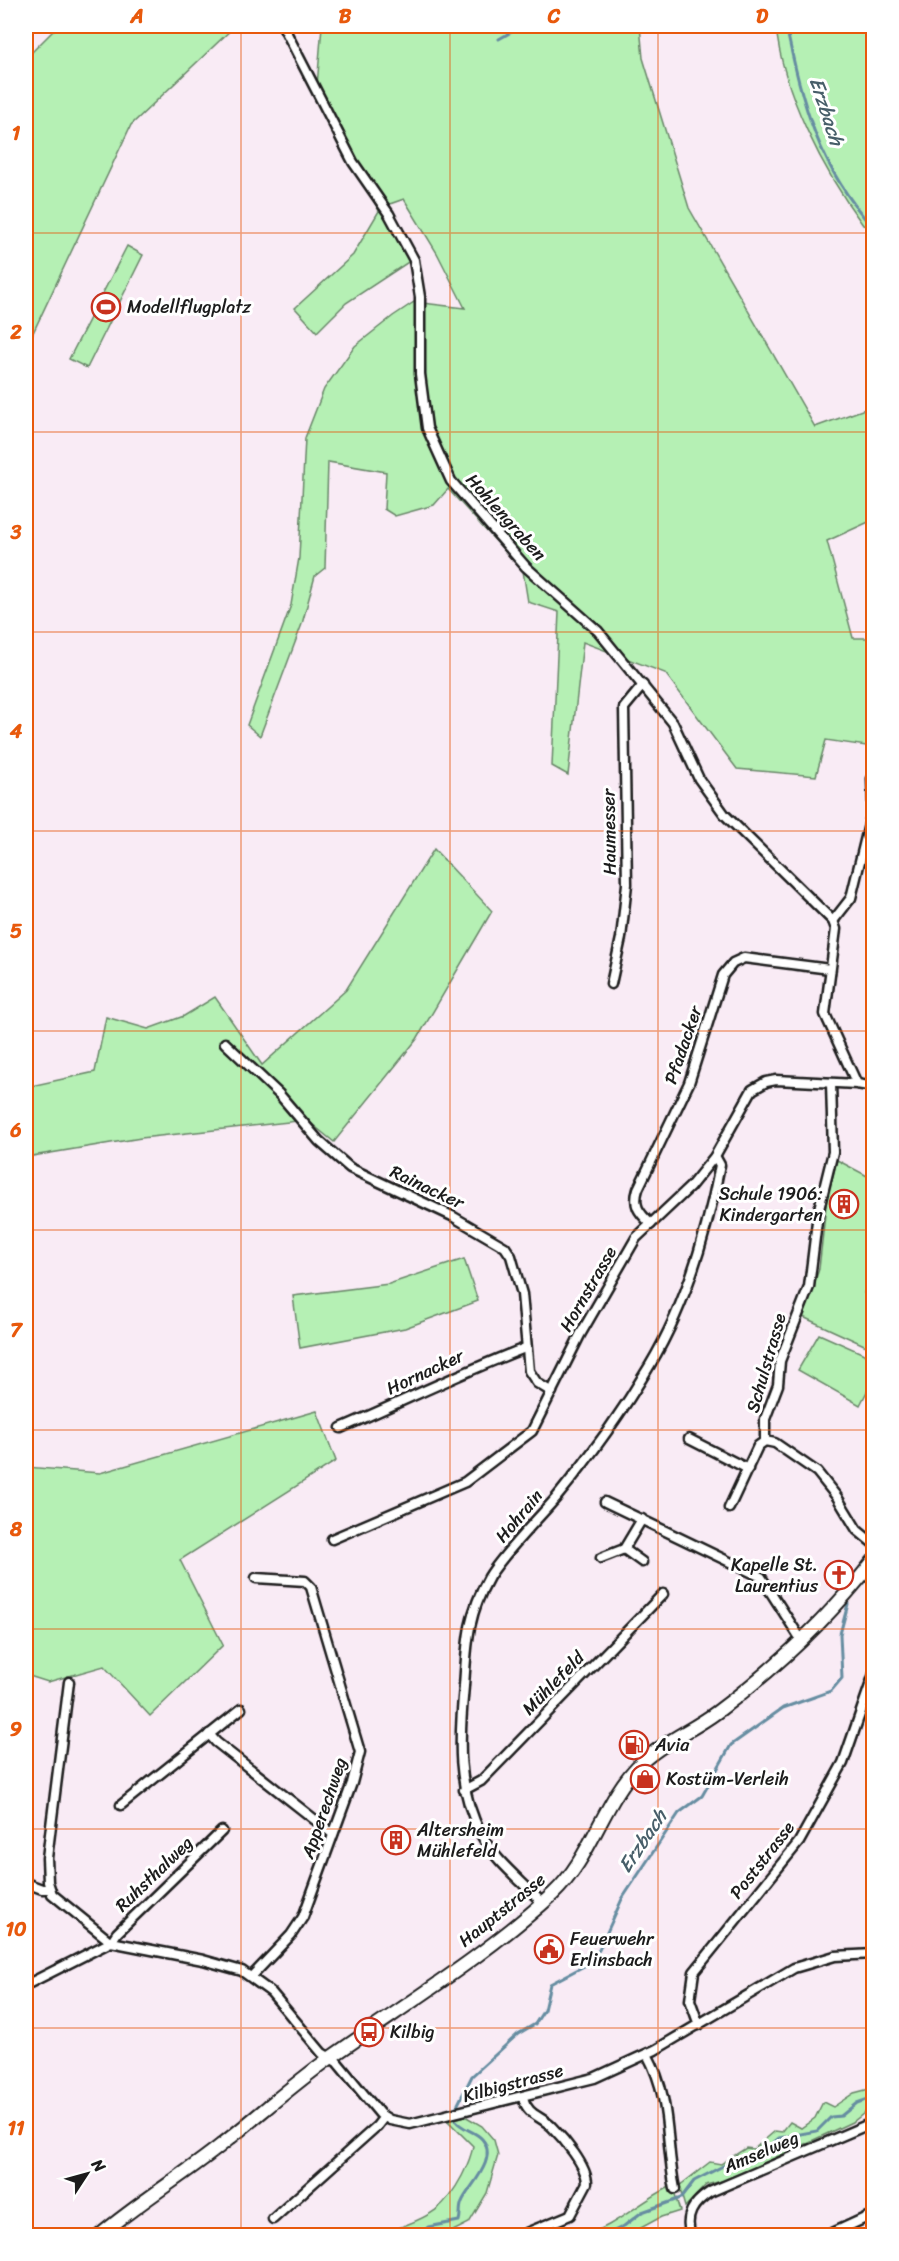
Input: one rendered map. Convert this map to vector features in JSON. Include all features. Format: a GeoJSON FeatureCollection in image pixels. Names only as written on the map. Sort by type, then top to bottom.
{"type":"FeatureCollection","features":[{"type":"Feature","properties":{"kind":"main road","name":"Hauptstrasse"},"geometry":{"type":"LineString","coordinates":[[99,2235],[129,2210],[219,2147],[329,2058],[411,2003],[542,1903],[564,1882],[576,1865],[627,1779],[642,1761],[731,1702],[802,1641],[822,1622],[873,1560]]}},
{"type":"Feature","properties":{"kind":"street","name":"Hohlengraben"},"geometry":{"type":"LineString","coordinates":[[283,26],[353,162],[389,214],[414,260],[420,297],[420,374],[428,428],[451,481],[526,567],[598,631],[674,723],[699,779],[725,815],[832,921]]}},
{"type":"Feature","properties":{"kind":"street","name":"Haumesser"},"geometry":{"type":"LineString","coordinates":[[611,984],[621,938],[627,884],[624,708],[643,685]]}},
{"type":"Feature","properties":{"kind":"street"},"geometry":{"type":"LineString","coordinates":[[857,1084],[825,1014],[836,929],[832,921],[851,898],[873,808],[872,779]]}},
{"type":"Feature","properties":{"kind":"street","name":"Pfadacker"},"geometry":{"type":"LineString","coordinates":[[651,1224],[638,1211],[634,1201],[689,1083],[723,975],[733,963],[744,958],[830,969]]}},
{"type":"Feature","properties":{"kind":"street","name":"Rainacker"},"geometry":{"type":"LineString","coordinates":[[225,1043],[279,1094],[319,1142],[350,1168],[453,1216],[505,1247],[511,1256],[522,1294],[526,1323],[525,1348],[529,1371],[537,1383],[552,1392]]}},
{"type":"Feature","properties":{"kind":"street","name":"Hornstrasse"},"geometry":{"type":"LineString","coordinates":[[332,1539],[465,1482],[532,1431],[610,1280],[636,1238],[690,1186],[715,1156],[752,1090],[766,1082],[776,1080],[857,1084],[873,1087]]}},
{"type":"Feature","properties":{"kind":"street","name":"Schulstrasse"},"geometry":{"type":"LineString","coordinates":[[765,1441],[765,1419],[778,1385],[780,1361],[809,1287],[818,1213],[833,1152],[831,1083]]}},
{"type":"Feature","properties":{"kind":"street","name":"Hohrain"},"geometry":{"type":"LineString","coordinates":[[542,1903],[506,1868],[483,1839],[471,1815],[464,1790],[459,1742],[469,1621],[490,1575],[575,1475],[650,1365],[669,1329],[711,1215],[720,1165],[715,1156]]}},
{"type":"Feature","properties":{"kind":"street","name":"Hornacker"},"geometry":{"type":"LineString","coordinates":[[341,1428],[416,1396],[472,1368],[525,1348]]}},
{"type":"Feature","properties":{"kind":"street"},"geometry":{"type":"LineString","coordinates":[[689,1439],[748,1469]]}},
{"type":"Feature","properties":{"kind":"street"},"geometry":{"type":"LineString","coordinates":[[729,1508],[758,1446],[765,1441],[775,1443],[817,1472],[837,1497],[857,1530],[873,1544]]}},
{"type":"Feature","properties":{"kind":"street"},"geometry":{"type":"LineString","coordinates":[[604,1502],[761,1577],[802,1641]]}},
{"type":"Feature","properties":{"kind":"street"},"geometry":{"type":"LineString","coordinates":[[601,1558],[624,1549],[642,1519]]}},
{"type":"Feature","properties":{"kind":"street"},"geometry":{"type":"LineString","coordinates":[[624,1549],[642,1562]]}},
{"type":"Feature","properties":{"kind":"street","name":"Apperechweg"},"geometry":{"type":"LineString","coordinates":[[252,1976],[291,1935],[299,1923],[313,1893],[360,1752],[358,1737],[311,1587],[305,1581],[256,1578]]}},
{"type":"Feature","properties":{"kind":"street","name":"Mühlefeld"},"geometry":{"type":"LineString","coordinates":[[464,1790],[481,1781],[663,1594]]}},
{"type":"Feature","properties":{"kind":"street","name":"Poststrasse"},"geometry":{"type":"LineString","coordinates":[[699,2025],[690,2000],[694,1972],[799,1842],[843,1763],[873,1674]]}},
{"type":"Feature","properties":{"kind":"street"},"geometry":{"type":"LineString","coordinates":[[69,1682],[47,1858],[49,1889],[52,1894],[111,1942],[202,1960],[252,1976],[271,1992],[329,2058],[337,2062],[384,2117],[377,2127],[273,2219]]}},
{"type":"Feature","properties":{"kind":"street"},"geometry":{"type":"LineString","coordinates":[[121,1805],[241,1709]]}},
{"type":"Feature","properties":{"kind":"street"},"geometry":{"type":"LineString","coordinates":[[209,1734],[216,1742],[333,1834]]}},
{"type":"Feature","properties":{"kind":"street","name":"Ruhsthalweg"},"geometry":{"type":"LineString","coordinates":[[111,1942],[117,1933],[222,1831]]}},
{"type":"Feature","properties":{"kind":"street"},"geometry":{"type":"LineString","coordinates":[[26,1883],[49,1889]]}},
{"type":"Feature","properties":{"kind":"street"},"geometry":{"type":"LineString","coordinates":[[26,1985],[111,1942]]}},
{"type":"Feature","properties":{"kind":"street","name":"Kilbigstrasse"},"geometry":{"type":"LineString","coordinates":[[384,2117],[401,2123],[423,2122],[594,2078],[647,2054],[783,1974],[807,1963],[835,1956],[873,1954]]}},
{"type":"Feature","properties":{"kind":"street"},"geometry":{"type":"LineString","coordinates":[[647,2054],[666,2103],[669,2127],[668,2157],[675,2189]]}},
{"type":"Feature","properties":{"kind":"street"},"geometry":{"type":"LineString","coordinates":[[519,2235],[570,2215],[587,2183],[583,2170],[554,2130],[531,2115],[523,2098]]}},
{"type":"Feature","properties":{"kind":"street","name":"Amselweg"},"geometry":{"type":"LineString","coordinates":[[691,2235],[688,2219],[693,2207],[703,2197],[873,2122]]}},
{"type":"Feature","properties":{"kind":"street"},"geometry":{"type":"LineString","coordinates":[[826,2235],[873,2214]]}},
{"type":"Feature","properties":{"kind":"green space"},"geometry":{"type":"Polygon","coordinates":[[[58,26],[235,26],[131,125],[31,337],[26,335],[26,58],[58,26]]]}},
{"type":"Feature","properties":{"kind":"green space"},"geometry":{"type":"Polygon","coordinates":[[[322,26],[640,26],[643,58],[689,208],[815,427],[873,406],[873,520],[827,541],[853,638],[873,638],[873,747],[826,740],[816,776],[737,769],[665,673],[583,642],[568,775],[552,766],[559,612],[528,602],[523,571],[448,489],[434,505],[395,516],[384,509],[386,472],[328,462],[325,568],[315,576],[302,624],[260,736],[247,725],[291,605],[299,558],[305,438],[324,389],[355,346],[414,302],[465,308],[437,253],[404,199],[387,205],[416,257],[346,303],[317,332],[295,308],[353,255],[379,211],[316,98],[322,26]]]}},
{"type":"Feature","properties":{"kind":"green space"},"geometry":{"type":"Polygon","coordinates":[[[776,26],[873,26],[873,228],[863,225],[848,204],[807,130],[787,77],[776,26]]]}},
{"type":"Feature","properties":{"kind":"green space","name":"Modellflugplatz"},"geometry":{"type":"Polygon","coordinates":[[[127,246],[143,255],[87,368],[69,359],[127,246]]]}},
{"type":"Feature","properties":{"kind":"green space"},"geometry":{"type":"Polygon","coordinates":[[[434,849],[492,911],[417,1039],[334,1142],[307,1120],[141,1138],[26,1157],[26,1087],[95,1072],[106,1017],[148,1029],[184,1016],[215,997],[262,1065],[346,990],[434,849]]]}},
{"type":"Feature","properties":{"kind":"green space"},"geometry":{"type":"Polygon","coordinates":[[[837,1160],[873,1179],[873,1214],[865,1224],[872,1267],[864,1293],[873,1297],[873,1349],[803,1317],[819,1269],[827,1197],[837,1160]]]}},
{"type":"Feature","properties":{"kind":"green space"},"geometry":{"type":"Polygon","coordinates":[[[464,1259],[478,1301],[405,1328],[300,1348],[293,1296],[389,1284],[464,1259]]]}},
{"type":"Feature","properties":{"kind":"green space"},"geometry":{"type":"Polygon","coordinates":[[[819,1334],[873,1358],[873,1380],[860,1405],[798,1370],[819,1334]]]}},
{"type":"Feature","properties":{"kind":"green space"},"geometry":{"type":"Polygon","coordinates":[[[317,1411],[336,1461],[180,1560],[223,1645],[150,1716],[104,1666],[48,1682],[26,1675],[26,1467],[100,1473],[317,1411]]]}},
{"type":"Feature","properties":{"kind":"green space"},"geometry":{"type":"Polygon","coordinates":[[[873,2088],[873,2106],[854,2121],[730,2179],[706,2185],[685,2207],[679,2186],[710,2162],[721,2164],[746,2148],[754,2149],[775,2131],[782,2132],[790,2122],[801,2128],[815,2118],[823,2102],[833,2107],[854,2093],[873,2088]]]}},
{"type":"Feature","properties":{"kind":"green space"},"geometry":{"type":"Polygon","coordinates":[[[465,2116],[482,2126],[494,2140],[498,2155],[487,2193],[469,2223],[445,2235],[382,2235],[429,2214],[438,2208],[454,2190],[467,2165],[473,2146],[448,2121],[465,2116]]]}},
{"type":"Feature","properties":{"kind":"green space"},"geometry":{"type":"Polygon","coordinates":[[[672,2186],[680,2211],[661,2217],[628,2235],[581,2236],[605,2227],[672,2186]]]}},
{"type":"Feature","properties":{"kind":"waterway"},"geometry":{"type":"LineString","coordinates":[[499,39],[522,26]]}},
{"type":"Feature","properties":{"kind":"waterway","name":"Erzbach"},"geometry":{"type":"LineString","coordinates":[[786,26],[799,83],[815,134],[839,182],[874,229]]}},
{"type":"Feature","properties":{"kind":"waterway"},"geometry":{"type":"LineString","coordinates":[[424,337],[425,385]]}},
{"type":"Feature","properties":{"kind":"waterway"},"geometry":{"type":"LineString","coordinates":[[451,473],[459,485]]}},
{"type":"Feature","properties":{"kind":"waterway"},"geometry":{"type":"LineString","coordinates":[[523,557],[553,586]]}},
{"type":"Feature","properties":{"kind":"waterway","name":"Erzbach"},"geometry":{"type":"LineString","coordinates":[[455,2110],[472,2076],[518,2034],[535,2024],[544,2010],[550,1984],[586,1965],[599,1950],[622,1899],[679,1813],[702,1796],[731,1745],[783,1708],[831,1691],[842,1678],[840,1634],[848,1604]]}},
{"type":"Feature","properties":{"kind":"waterway"},"geometry":{"type":"LineString","coordinates":[[604,2236],[624,2226],[642,2212],[681,2198],[694,2181],[723,2166],[757,2157],[779,2138],[817,2131],[831,2117],[841,2116],[857,2103],[874,2097]]}},
{"type":"Feature","properties":{"kind":"waterway","name":"Erzbach"},"geometry":{"type":"LineString","coordinates":[[419,2236],[428,2227],[459,2221],[462,2202],[485,2164],[487,2147],[482,2139],[455,2120]]}},
{"type":"Feature","properties":{"kind":"place","name":"Modellflugplatz"},"geometry":{"type":"Point","coordinates":[106,307]}},
{"type":"Feature","properties":{"kind":"place","name":"Schule 1906: Kindergarten"},"geometry":{"type":"Point","coordinates":[844,1204]}},
{"type":"Feature","properties":{"kind":"place","name":"Kapelle St. Laurentius"},"geometry":{"type":"Point","coordinates":[839,1575]}},
{"type":"Feature","properties":{"kind":"place","name":"Avia"},"geometry":{"type":"Point","coordinates":[634,1745]}},
{"type":"Feature","properties":{"kind":"place","name":"Kostüm-Verleih"},"geometry":{"type":"Point","coordinates":[645,1779]}},
{"type":"Feature","properties":{"kind":"place","name":"Altersheim Mühlefeld"},"geometry":{"type":"Point","coordinates":[396,1840]}},
{"type":"Feature","properties":{"kind":"place","name":"Feuerwehr Erlinsbach"},"geometry":{"type":"Point","coordinates":[549,1949]}},
{"type":"Feature","properties":{"kind":"place","name":"Kilbig"},"geometry":{"type":"Point","coordinates":[369,2032]}}]}
